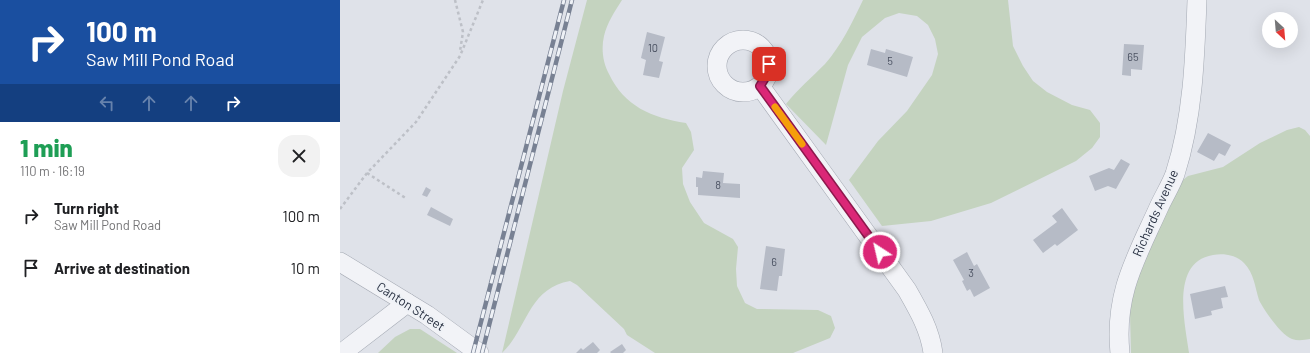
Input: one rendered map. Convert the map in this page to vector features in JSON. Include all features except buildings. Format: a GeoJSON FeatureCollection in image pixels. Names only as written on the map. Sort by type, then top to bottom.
{"type":"FeatureCollection","features":[{"type":"Feature","properties":{"kind":"street","name":"Richards Avenue"},"geometry":{"type":"LineString","coordinates":[[1120,353],[1119,338],[1122,297],[1129,272],[1174,174],[1190,110],[1197,0]]}},
{"type":"Feature","properties":{"kind":"street"},"geometry":{"type":"LineString","coordinates":[[760,86],[907,290],[922,316],[932,340],[933,353]]}},
{"type":"Feature","properties":{"kind":"street","name":"Canton Street"},"geometry":{"type":"LineString","coordinates":[[340,262],[407,303],[479,353]]}},
{"type":"Feature","properties":{"kind":"street"},"geometry":{"type":"LineString","coordinates":[[342,352],[407,303]]}},
{"type":"Feature","properties":{"kind":"path"},"geometry":{"type":"LineString","coordinates":[[455,0],[463,32],[460,56]]}},
{"type":"Feature","properties":{"kind":"path"},"geometry":{"type":"LineString","coordinates":[[340,209],[367,173],[416,122],[460,56],[483,0]]}},
{"type":"Feature","properties":{"kind":"path"},"geometry":{"type":"LineString","coordinates":[[367,173],[407,199]]}},
{"type":"Feature","properties":{"kind":"green space"},"geometry":{"type":"Polygon","coordinates":[[[587,0],[622,0],[607,26],[603,41],[604,61],[615,85],[640,109],[662,118],[686,123],[691,132],[694,150],[682,168],[683,184],[690,202],[704,223],[733,239],[738,247],[736,269],[737,286],[745,303],[757,309],[818,310],[831,316],[835,328],[830,338],[793,353],[655,353],[627,335],[624,329],[577,285],[570,281],[556,285],[545,292],[530,311],[510,344],[502,353],[563,91],[587,0]]]}},
{"type":"Feature","properties":{"kind":"green space"},"geometry":{"type":"Polygon","coordinates":[[[863,0],[1008,0],[1013,46],[1023,66],[1033,81],[1047,92],[1072,105],[1090,110],[1100,123],[1100,137],[1092,148],[1076,161],[991,203],[931,221],[882,226],[849,180],[878,141],[907,111],[932,75],[938,54],[935,39],[928,25],[917,16],[899,13],[885,18],[862,37],[848,65],[826,145],[786,104],[831,57],[846,33],[863,0]]]}},
{"type":"Feature","properties":{"kind":"green space"},"geometry":{"type":"Polygon","coordinates":[[[1299,127],[1305,130],[1310,136],[1310,339],[1294,340],[1283,333],[1269,316],[1259,300],[1254,280],[1244,263],[1234,256],[1217,254],[1199,260],[1191,269],[1185,281],[1183,311],[1189,353],[1131,353],[1130,314],[1132,285],[1179,183],[1188,176],[1223,167],[1260,143],[1287,130],[1299,127]]]}},
{"type":"Feature","properties":{"kind":"green space"},"geometry":{"type":"Polygon","coordinates":[[[410,329],[420,329],[457,353],[378,353],[395,337],[410,329]]]}},
{"type":"Feature","properties":{"kind":"railway"},"geometry":{"type":"LineString","coordinates":[[473,353],[564,0]]}},
{"type":"Feature","properties":{"kind":"railway"},"geometry":{"type":"LineString","coordinates":[[482,353],[572,0]]}},
{"type":"Feature","properties":{"kind":"slow traffic"},"geometry":{"type":"LineString","coordinates":[[775,107],[802,144]]}},
{"type":"Feature","properties":{"kind":"route"},"geometry":{"type":"LineString","coordinates":[[769,64],[768,73],[760,86],[880,252]]}}]}
